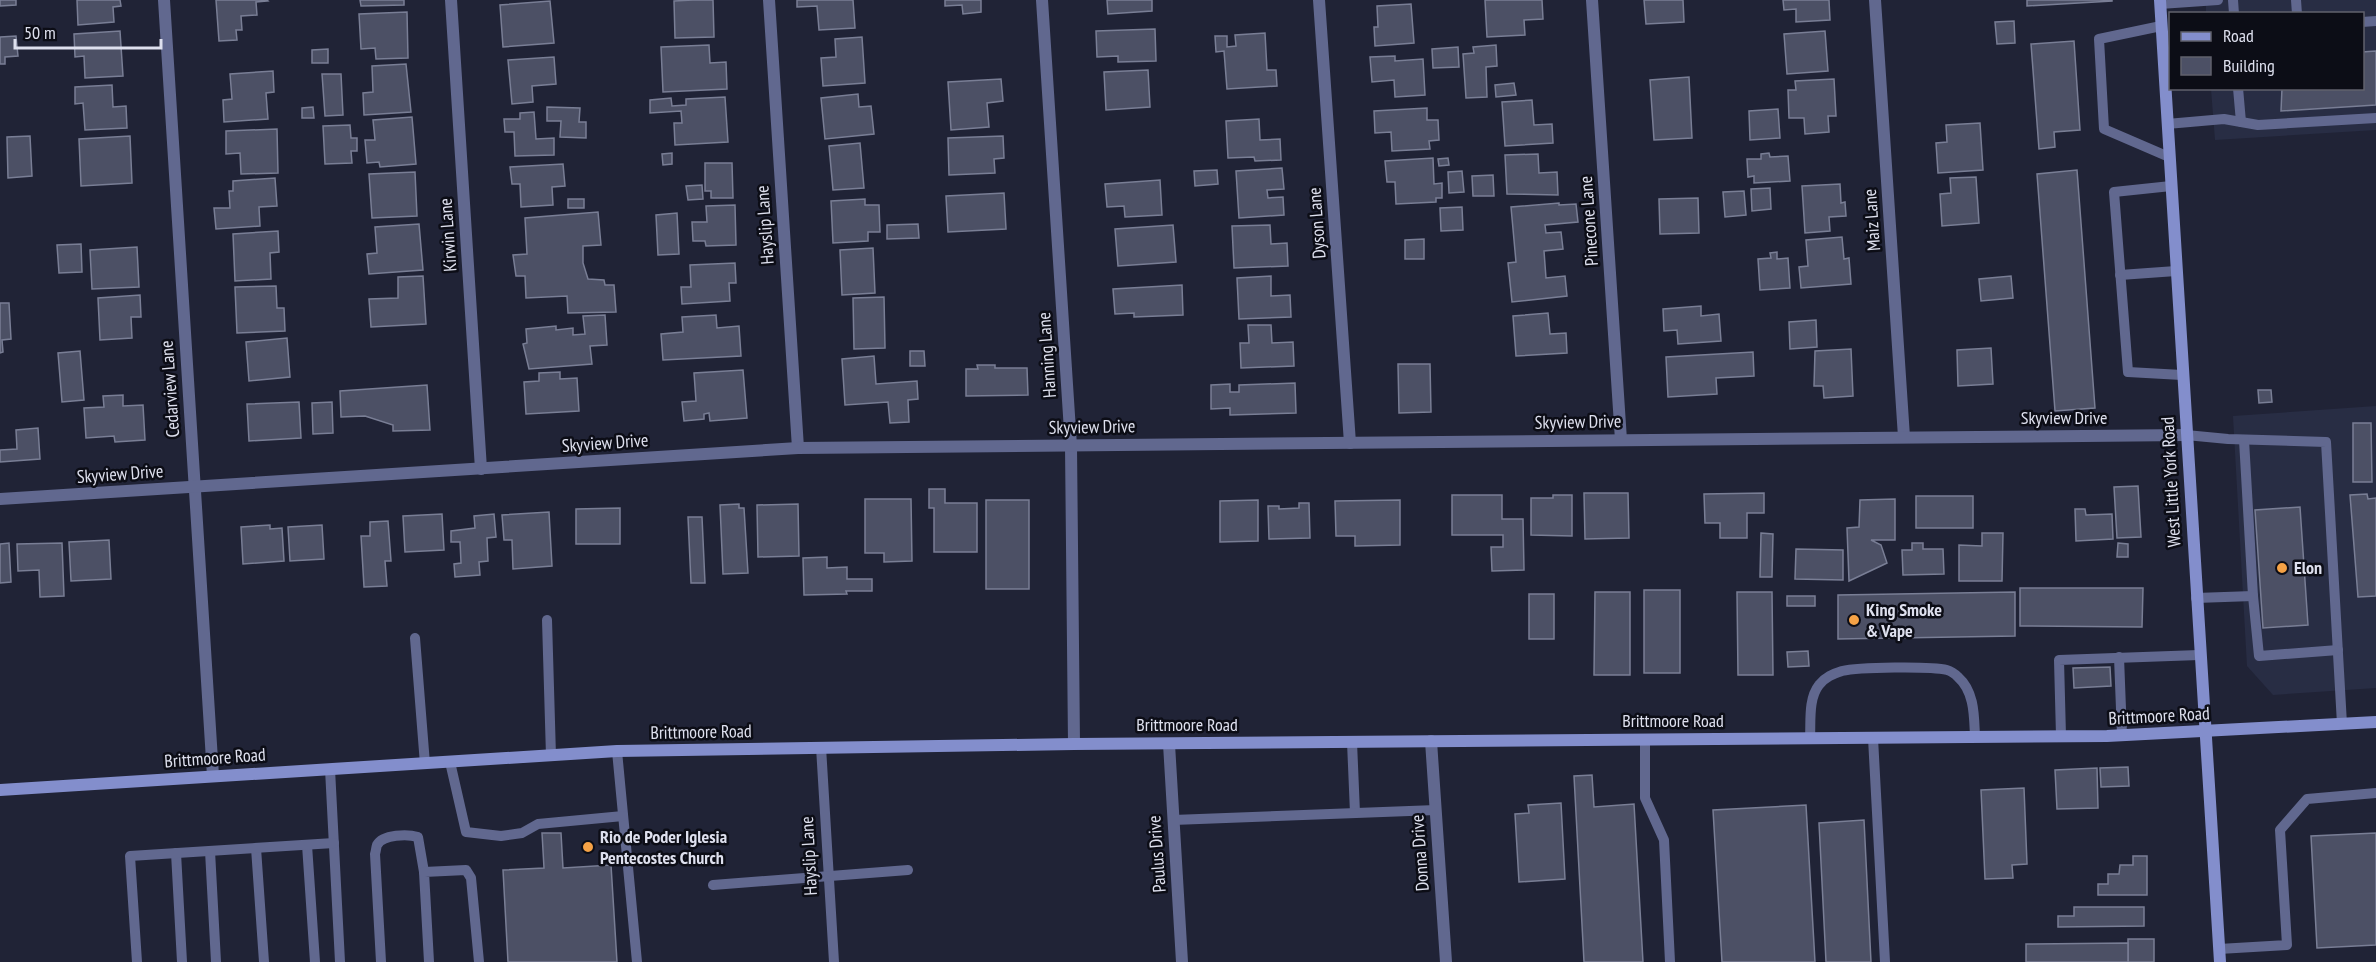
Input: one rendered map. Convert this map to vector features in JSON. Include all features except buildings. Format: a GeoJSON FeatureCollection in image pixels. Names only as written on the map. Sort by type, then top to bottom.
{"type":"FeatureCollection","features":[{"type":"Feature","properties":{"kind":"main road","name":"West Little York Road"},"geometry":{"type":"LineString","coordinates":[[2160,2],[2199,655],[2220,962]]}},
{"type":"Feature","properties":{"kind":"main road","name":"Brittmoore Road"},"geometry":{"type":"LineString","coordinates":[[0,790],[617,752],[1074,744],[2122,735],[2376,722]]}},
{"type":"Feature","properties":{"kind":"street","name":"Cedarview Lane"},"geometry":{"type":"LineString","coordinates":[[164,0],[213,776]]}},
{"type":"Feature","properties":{"kind":"street","name":"Kirwin Lane"},"geometry":{"type":"LineString","coordinates":[[451,0],[481,469]]}},
{"type":"Feature","properties":{"kind":"street","name":"Hayslip Lane"},"geometry":{"type":"LineString","coordinates":[[769,0],[798,448]]}},
{"type":"Feature","properties":{"kind":"street","name":"Hanning Lane"},"geometry":{"type":"LineString","coordinates":[[1042,0],[1071,446],[1074,744]]}},
{"type":"Feature","properties":{"kind":"street","name":"Dyson Lane"},"geometry":{"type":"LineString","coordinates":[[1319,0],[1350,443]]}},
{"type":"Feature","properties":{"kind":"street","name":"Pinecone Lane"},"geometry":{"type":"LineString","coordinates":[[1592,0],[1621,440]]}},
{"type":"Feature","properties":{"kind":"street","name":"Maiz Lane"},"geometry":{"type":"LineString","coordinates":[[1875,0],[1904,437]]}},
{"type":"Feature","properties":{"kind":"street","name":"Skyview Drive"},"geometry":{"type":"LineString","coordinates":[[0,500],[798,448],[2186,435]]}},
{"type":"Feature","properties":{"kind":"street","name":"Donna Drive"},"geometry":{"type":"LineString","coordinates":[[1431,741],[1446,962]]}},
{"type":"Feature","properties":{"kind":"street","name":"Paulus Drive"},"geometry":{"type":"LineString","coordinates":[[1168,744],[1182,962]]}},
{"type":"Feature","properties":{"kind":"lane"},"geometry":{"type":"LineString","coordinates":[[2160,2],[2218,0]]}},
{"type":"Feature","properties":{"kind":"lane"},"geometry":{"type":"LineString","coordinates":[[2161,26],[2099,39],[2104,129],[2169,157]]}},
{"type":"Feature","properties":{"kind":"lane"},"geometry":{"type":"LineString","coordinates":[[2238,90],[2241,122]]}},
{"type":"Feature","properties":{"kind":"lane"},"geometry":{"type":"LineString","coordinates":[[2167,124],[2224,119],[2258,125],[2376,118]]}},
{"type":"Feature","properties":{"kind":"lane"},"geometry":{"type":"LineString","coordinates":[[2171,186],[2114,192],[2128,372],[2182,375]]}},
{"type":"Feature","properties":{"kind":"lane"},"geometry":{"type":"LineString","coordinates":[[2120,275],[2176,271]]}},
{"type":"Feature","properties":{"kind":"lane"},"geometry":{"type":"LineString","coordinates":[[2186,435],[2244,440],[2326,442],[2342,724]]}},
{"type":"Feature","properties":{"kind":"lane"},"geometry":{"type":"LineString","coordinates":[[2244,440],[2253,596],[2259,656],[2338,650]]}},
{"type":"Feature","properties":{"kind":"lane"},"geometry":{"type":"LineString","coordinates":[[2196,598],[2253,596]]}},
{"type":"Feature","properties":{"kind":"lane"},"geometry":{"type":"LineString","coordinates":[[547,620],[551,756]]}},
{"type":"Feature","properties":{"kind":"lane"},"geometry":{"type":"LineString","coordinates":[[415,638],[425,764]]}},
{"type":"Feature","properties":{"kind":"lane"},"geometry":{"type":"LineString","coordinates":[[2061,736],[2060,660],[2199,655]]}},
{"type":"Feature","properties":{"kind":"lane"},"geometry":{"type":"LineString","coordinates":[[2119,657],[2122,735]]}},
{"type":"Feature","properties":{"kind":"lane"},"geometry":{"type":"LineString","coordinates":[[1810,738],[1812,700],[1818,686],[1829,675],[1845,670],[1932,667],[1950,670],[1960,678],[1969,692],[1975,737]]}},
{"type":"Feature","properties":{"kind":"lane"},"geometry":{"type":"LineString","coordinates":[[1873,738],[1885,962]]}},
{"type":"Feature","properties":{"kind":"lane"},"geometry":{"type":"LineString","coordinates":[[1646,740],[1645,798],[1664,840],[1670,962]]}},
{"type":"Feature","properties":{"kind":"lane"},"geometry":{"type":"LineString","coordinates":[[1352,742],[1355,813]]}},
{"type":"Feature","properties":{"kind":"lane","name":"Hayslip Lane"},"geometry":{"type":"LineString","coordinates":[[821,747],[834,962]]}},
{"type":"Feature","properties":{"kind":"lane"},"geometry":{"type":"LineString","coordinates":[[617,752],[637,962]]}},
{"type":"Feature","properties":{"kind":"lane"},"geometry":{"type":"LineString","coordinates":[[450,762],[466,832],[501,836],[522,833],[538,824],[623,816]]}},
{"type":"Feature","properties":{"kind":"lane"},"geometry":{"type":"LineString","coordinates":[[330,769],[340,962]]}},
{"type":"Feature","properties":{"kind":"lane"},"geometry":{"type":"LineString","coordinates":[[2219,949],[2287,945],[2280,830],[2307,799],[2376,793]]}},
{"type":"Feature","properties":{"kind":"lane"},"geometry":{"type":"LineString","coordinates":[[1173,819],[1436,810]]}},
{"type":"Feature","properties":{"kind":"lane"},"geometry":{"type":"LineString","coordinates":[[381,962],[375,854],[377,843],[384,838],[393,837],[418,837],[424,872],[429,962]]}},
{"type":"Feature","properties":{"kind":"lane"},"geometry":{"type":"LineString","coordinates":[[137,962],[130,856],[334,843]]}},
{"type":"Feature","properties":{"kind":"lane"},"geometry":{"type":"LineString","coordinates":[[307,845],[315,962]]}},
{"type":"Feature","properties":{"kind":"lane"},"geometry":{"type":"LineString","coordinates":[[256,848],[264,962]]}},
{"type":"Feature","properties":{"kind":"lane"},"geometry":{"type":"LineString","coordinates":[[210,851],[216,962]]}},
{"type":"Feature","properties":{"kind":"lane"},"geometry":{"type":"LineString","coordinates":[[176,853],[182,962]]}},
{"type":"Feature","properties":{"kind":"lane"},"geometry":{"type":"LineString","coordinates":[[424,872],[458,869],[470,873],[479,962]]}},
{"type":"Feature","properties":{"kind":"lane"},"geometry":{"type":"LineString","coordinates":[[713,885],[908,870]]}},
{"type":"Feature","properties":{"kind":"shaded area"},"geometry":{"type":"Polygon","coordinates":[[[2206,0],[2376,0],[2376,130],[2215,140],[2211,90],[2364,90],[2364,12],[2206,12],[2206,0]]]}},
{"type":"Feature","properties":{"kind":"shaded area"},"geometry":{"type":"Polygon","coordinates":[[[2376,406],[2376,688],[2273,695],[2247,666],[2233,416],[2376,406]]]}},
{"type":"Feature","properties":{"kind":"place","name":"Elon"},"geometry":{"type":"Point","coordinates":[2282,568]}},
{"type":"Feature","properties":{"kind":"place","name":"King Smoke & Vape"},"geometry":{"type":"Point","coordinates":[1854,620]}},
{"type":"Feature","properties":{"kind":"place","name":"Rio de Poder Iglesia Pentecostes Church"},"geometry":{"type":"Point","coordinates":[588,847]}}]}
